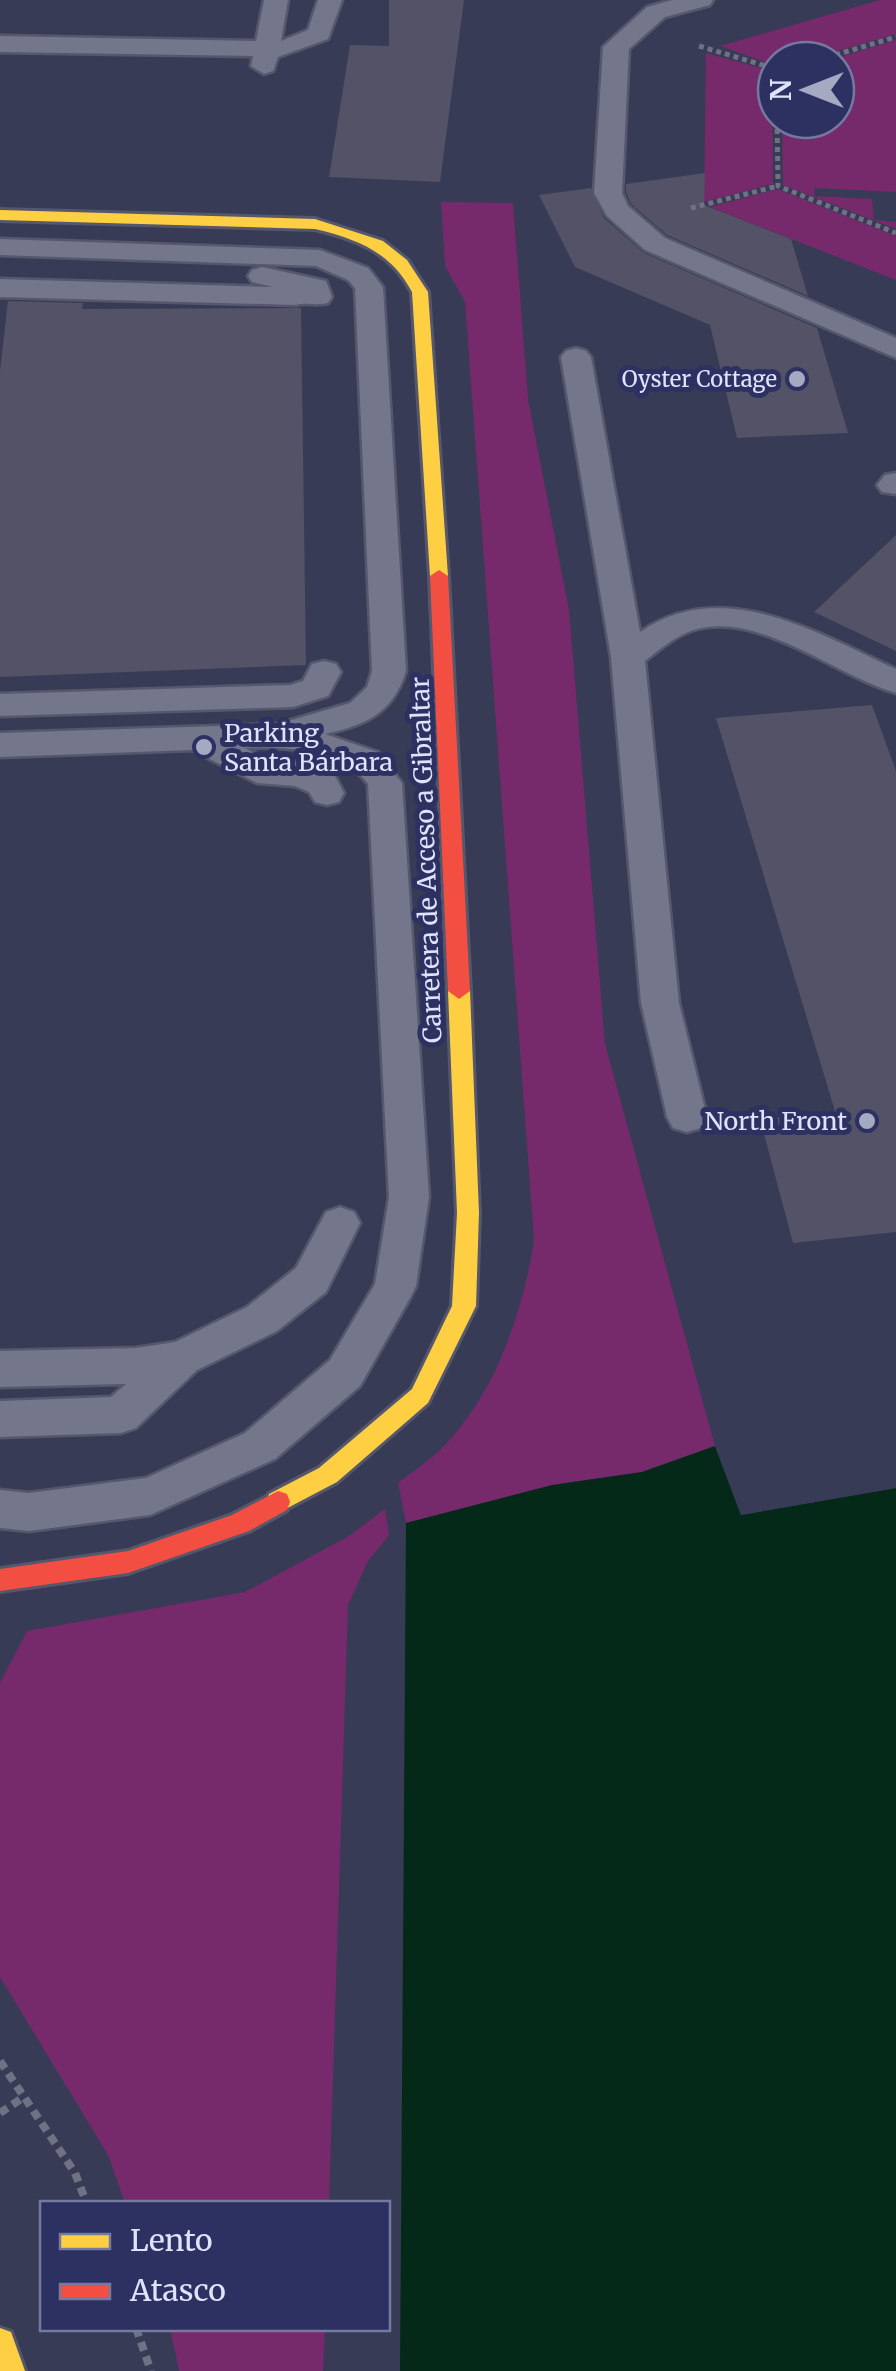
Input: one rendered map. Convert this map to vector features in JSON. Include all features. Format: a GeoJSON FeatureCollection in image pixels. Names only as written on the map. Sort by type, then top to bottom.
{"type":"FeatureCollection","features":[{"type":"Feature","properties":{"kind":"main road","name":"Carretera de Acceso a Gibraltar"},"geometry":{"type":"LineString","coordinates":[[0,214],[315,224],[366,235],[392,250],[412,269],[420,292],[446,672],[468,1213],[464,1306],[420,1396],[328,1475],[240,1522],[128,1562],[0,1580]]}},
{"type":"Feature","properties":{"kind":"main road"},"geometry":{"type":"LineString","coordinates":[[0,2343],[9,2371]]}},
{"type":"Feature","properties":{"kind":"lane"},"geometry":{"type":"LineString","coordinates":[[265,58],[276,0]]}},
{"type":"Feature","properties":{"kind":"lane"},"geometry":{"type":"LineString","coordinates":[[0,44],[187,57],[265,58],[319,34],[330,0]]}},
{"type":"Feature","properties":{"kind":"lane"},"geometry":{"type":"LineString","coordinates":[[701,0],[656,12],[616,47],[608,193],[617,210],[655,244],[896,350]]}},
{"type":"Feature","properties":{"kind":"lane"},"geometry":{"type":"LineString","coordinates":[[0,247],[320,258],[358,274],[369,287],[387,686],[379,701],[356,715],[305,725],[197,756]]}},
{"type":"Feature","properties":{"kind":"lane"},"geometry":{"type":"LineString","coordinates":[[0,270],[265,276],[307,282],[316,287],[318,297],[0,288]]}},
{"type":"Feature","properties":{"kind":"lane"},"geometry":{"type":"LineString","coordinates":[[576,357],[628,657],[660,1003],[686,1117]]}},
{"type":"Feature","properties":{"kind":"lane"},"geometry":{"type":"LineString","coordinates":[[628,657],[664,630],[691,619],[725,616],[752,620],[896,682]]}},
{"type":"Feature","properties":{"kind":"lane"},"geometry":{"type":"LineString","coordinates":[[0,705],[73,692],[199,688],[293,696],[316,688],[324,672]]}},
{"type":"Feature","properties":{"kind":"lane"},"geometry":{"type":"LineString","coordinates":[[197,756],[199,688]]}},
{"type":"Feature","properties":{"kind":"lane"},"geometry":{"type":"LineString","coordinates":[[68,754],[73,692]]}},
{"type":"Feature","properties":{"kind":"lane"},"geometry":{"type":"LineString","coordinates":[[0,1509],[29,1512],[150,1496],[260,1446],[344,1373],[395,1286],[408,1196],[386,782],[378,768],[352,750],[303,744],[280,735]]}},
{"type":"Feature","properties":{"kind":"lane"},"geometry":{"type":"LineString","coordinates":[[0,745],[68,754],[197,756],[269,775],[298,774],[323,784],[328,793]]}},
{"type":"Feature","properties":{"kind":"lane"},"geometry":{"type":"LineString","coordinates":[[0,1370],[136,1366],[182,1358],[262,1319],[310,1280],[340,1223]]}},
{"type":"Feature","properties":{"kind":"lane"},"geometry":{"type":"LineString","coordinates":[[0,1419],[121,1414],[182,1358]]}},
{"type":"Feature","properties":{"kind":"path"},"geometry":{"type":"LineString","coordinates":[[856,49],[896,37]]}},
{"type":"Feature","properties":{"kind":"path"},"geometry":{"type":"LineString","coordinates":[[693,44],[756,63]]}},
{"type":"Feature","properties":{"kind":"path"},"geometry":{"type":"LineString","coordinates":[[777,140],[778,186]]}},
{"type":"Feature","properties":{"kind":"path"},"geometry":{"type":"LineString","coordinates":[[691,208],[778,186],[896,233]]}},
{"type":"Feature","properties":{"kind":"path"},"geometry":{"type":"LineString","coordinates":[[0,2060],[75,2173],[86,2201]]}},
{"type":"Feature","properties":{"kind":"path"},"geometry":{"type":"LineString","coordinates":[[0,2114],[24,2096]]}},
{"type":"Feature","properties":{"kind":"path"},"geometry":{"type":"LineString","coordinates":[[137,2331],[151,2371]]}},
{"type":"Feature","properties":{"kind":"shaded area"},"geometry":{"type":"Polygon","coordinates":[[[880,0],[896,0],[896,34],[856,46],[856,40],[756,40],[756,59],[720,46],[880,0]]]}},
{"type":"Feature","properties":{"kind":"shaded area"},"geometry":{"type":"Polygon","coordinates":[[[896,40],[896,192],[815,188],[814,196],[872,199],[874,220],[896,222],[896,229],[783,185],[782,140],[856,140],[856,52],[896,40]]]}},
{"type":"Feature","properties":{"kind":"shaded area"},"geometry":{"type":"Polygon","coordinates":[[[706,53],[756,67],[756,140],[773,140],[773,184],[704,202],[706,53]]]}},
{"type":"Feature","properties":{"kind":"shaded area"},"geometry":{"type":"Polygon","coordinates":[[[777,189],[896,236],[896,280],[710,207],[777,189]]]}},
{"type":"Feature","properties":{"kind":"shaded area"},"geometry":{"type":"Polygon","coordinates":[[[441,202],[513,203],[528,399],[569,610],[605,1044],[715,1446],[642,1472],[552,1485],[406,1523],[398,1483],[436,1454],[460,1428],[491,1379],[514,1324],[534,1240],[465,302],[445,266],[441,202]]]}},
{"type":"Feature","properties":{"kind":"shaded area"},"geometry":{"type":"Polygon","coordinates":[[[715,1446],[741,1515],[896,1488],[896,2371],[400,2371],[406,1523],[552,1485],[642,1472],[715,1446]]]}},
{"type":"Feature","properties":{"kind":"shaded area"},"geometry":{"type":"Polygon","coordinates":[[[385,1509],[389,1535],[368,1561],[348,1605],[329,2201],[124,2201],[108,2155],[0,1977],[0,1683],[27,1631],[245,1592],[349,1536],[385,1509]]]}},
{"type":"Feature","properties":{"kind":"shaded area"},"geometry":{"type":"Polygon","coordinates":[[[170,2331],[325,2331],[323,2371],[179,2371],[170,2331]]]}},
{"type":"Feature","properties":{"kind":"pier"},"geometry":{"type":"Polygon","coordinates":[[[720,1445],[744,1509],[896,1483],[896,1488],[741,1515],[715,1446],[720,1445]]]}},
{"type":"Feature","properties":{"kind":"building"},"geometry":{"type":"Polygon","coordinates":[[[389,0],[464,0],[440,182],[329,177],[350,45],[389,46],[389,0]]]}},
{"type":"Feature","properties":{"kind":"building"},"geometry":{"type":"Polygon","coordinates":[[[705,173],[704,205],[791,239],[808,296],[667,235],[631,204],[626,192],[626,184],[705,173]]]}},
{"type":"Feature","properties":{"kind":"building"},"geometry":{"type":"Polygon","coordinates":[[[591,188],[604,218],[644,253],[817,328],[848,433],[737,438],[710,325],[575,267],[539,195],[591,188]]]}},
{"type":"Feature","properties":{"kind":"building"},"geometry":{"type":"Polygon","coordinates":[[[8,301],[83,303],[82,309],[301,308],[306,665],[0,677],[0,371],[8,301]]]}},
{"type":"Feature","properties":{"kind":"building"},"geometry":{"type":"Polygon","coordinates":[[[896,535],[896,651],[814,612],[896,535]]]}},
{"type":"Feature","properties":{"kind":"building","name":"North Front"},"geometry":{"type":"Polygon","coordinates":[[[872,705],[896,771],[896,1232],[793,1243],[760,1119],[835,1111],[716,718],[872,705]]]}},
{"type":"Feature","properties":{"kind":"traffic: slow"},"geometry":{"type":"LineString","coordinates":[[0,215],[315,224],[364,238],[390,253],[402,263],[420,292],[439,576]]}},
{"type":"Feature","properties":{"kind":"traffic: slow"},"geometry":{"type":"LineString","coordinates":[[278,1502],[328,1475],[420,1396],[464,1306],[468,1213],[459,991]]}},
{"type":"Feature","properties":{"kind":"traffic: slow"},"geometry":{"type":"LineString","coordinates":[[0,2343],[9,2371]]}},
{"type":"Feature","properties":{"kind":"traffic: jam"},"geometry":{"type":"LineString","coordinates":[[439,576],[459,991]]}},
{"type":"Feature","properties":{"kind":"traffic: jam"},"geometry":{"type":"LineString","coordinates":[[0,1580],[128,1562],[240,1523],[278,1502]]}},
{"type":"Feature","properties":{"kind":"place","name":"Oyster Cottage"},"geometry":{"type":"Point","coordinates":[797,379]}},
{"type":"Feature","properties":{"kind":"place","name":"Parking Santa Bárbara"},"geometry":{"type":"Point","coordinates":[204,747]}},
{"type":"Feature","properties":{"kind":"place","name":"North Front"},"geometry":{"type":"Point","coordinates":[867,1121]}}]}
